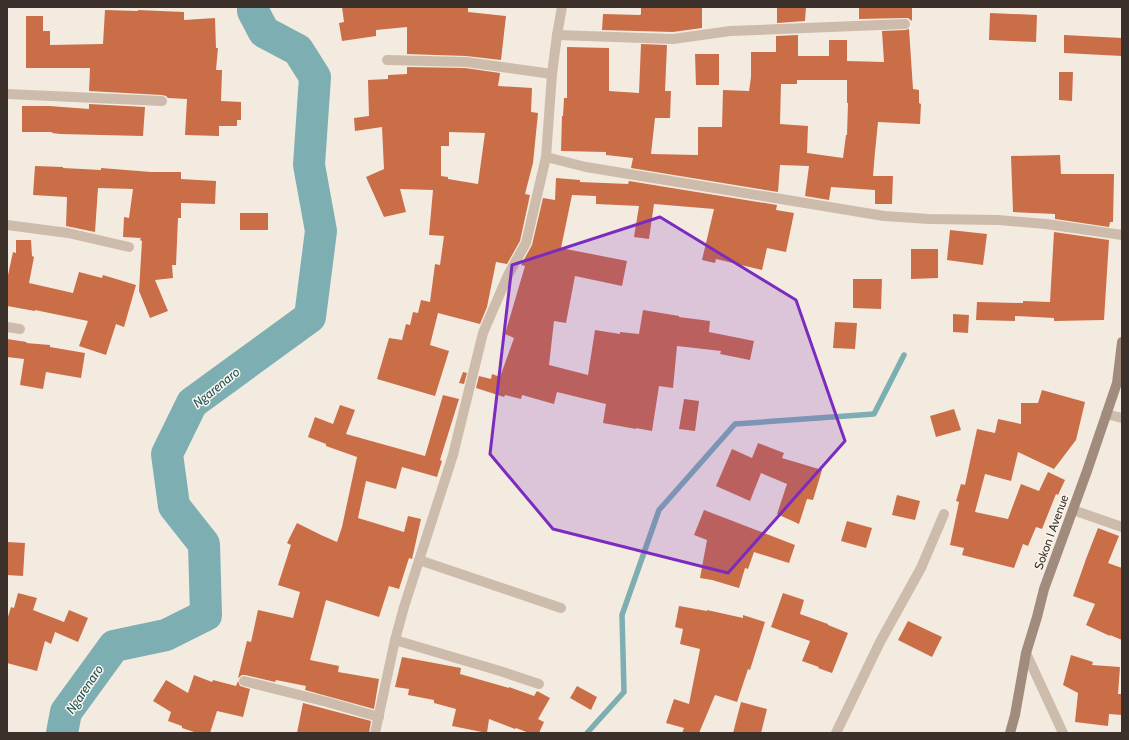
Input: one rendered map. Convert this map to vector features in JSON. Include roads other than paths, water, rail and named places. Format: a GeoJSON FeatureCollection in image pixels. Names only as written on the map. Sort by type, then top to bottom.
{"type":"FeatureCollection","features":[{"type":"Feature","properties":{"kind":"street"},"geometry":{"type":"LineString","coordinates":[[375,733],[395,640],[404,606],[453,455],[484,333],[508,275],[526,243],[546,157],[552,74],[562,7]]}},
{"type":"Feature","properties":{"kind":"street"},"geometry":{"type":"LineString","coordinates":[[557,35],[673,39],[730,31],[905,24]]}},
{"type":"Feature","properties":{"kind":"street"},"geometry":{"type":"LineString","coordinates":[[387,60],[466,62],[552,74]]}},
{"type":"Feature","properties":{"kind":"street"},"geometry":{"type":"LineString","coordinates":[[7,94],[162,101]]}},
{"type":"Feature","properties":{"kind":"street"},"geometry":{"type":"LineString","coordinates":[[546,157],[586,167],[884,216],[929,219],[998,220],[1046,224],[1122,235]]}},
{"type":"Feature","properties":{"kind":"street"},"geometry":{"type":"LineString","coordinates":[[7,225],[68,234],[129,247]]}},
{"type":"Feature","properties":{"kind":"street"},"geometry":{"type":"LineString","coordinates":[[7,326],[20,329]]}},
{"type":"Feature","properties":{"kind":"street","name":"Sokon I Avenue"},"geometry":{"type":"LineString","coordinates":[[1010,733],[1015,715],[1026,653],[1044,589],[1117,383],[1122,342]]}},
{"type":"Feature","properties":{"kind":"street"},"geometry":{"type":"LineString","coordinates":[[1106,414],[1122,418]]}},
{"type":"Feature","properties":{"kind":"street"},"geometry":{"type":"LineString","coordinates":[[1073,510],[1122,527]]}},
{"type":"Feature","properties":{"kind":"street"},"geometry":{"type":"LineString","coordinates":[[836,733],[880,642],[921,568],[944,514]]}},
{"type":"Feature","properties":{"kind":"street"},"geometry":{"type":"LineString","coordinates":[[419,560],[561,608]]}},
{"type":"Feature","properties":{"kind":"street"},"geometry":{"type":"LineString","coordinates":[[395,640],[539,684]]}},
{"type":"Feature","properties":{"kind":"street"},"geometry":{"type":"LineString","coordinates":[[1026,653],[1063,733]]}},
{"type":"Feature","properties":{"kind":"street"},"geometry":{"type":"LineString","coordinates":[[244,681],[379,717]]}},
{"type":"Feature","properties":{"kind":"waterway","name":"Ngarenaro"},"geometry":{"type":"LineString","coordinates":[[62,733],[66,712],[114,646],[166,635],[206,615],[204,544],[174,506],[167,454],[192,403],[310,317],[321,231],[309,165],[315,77],[298,50],[264,32],[253,11],[253,7]]}},
{"type":"Feature","properties":{"kind":"waterway"},"geometry":{"type":"LineString","coordinates":[[587,733],[624,692],[622,615],[659,510],[735,424],[874,414],[904,355]]}}]}
